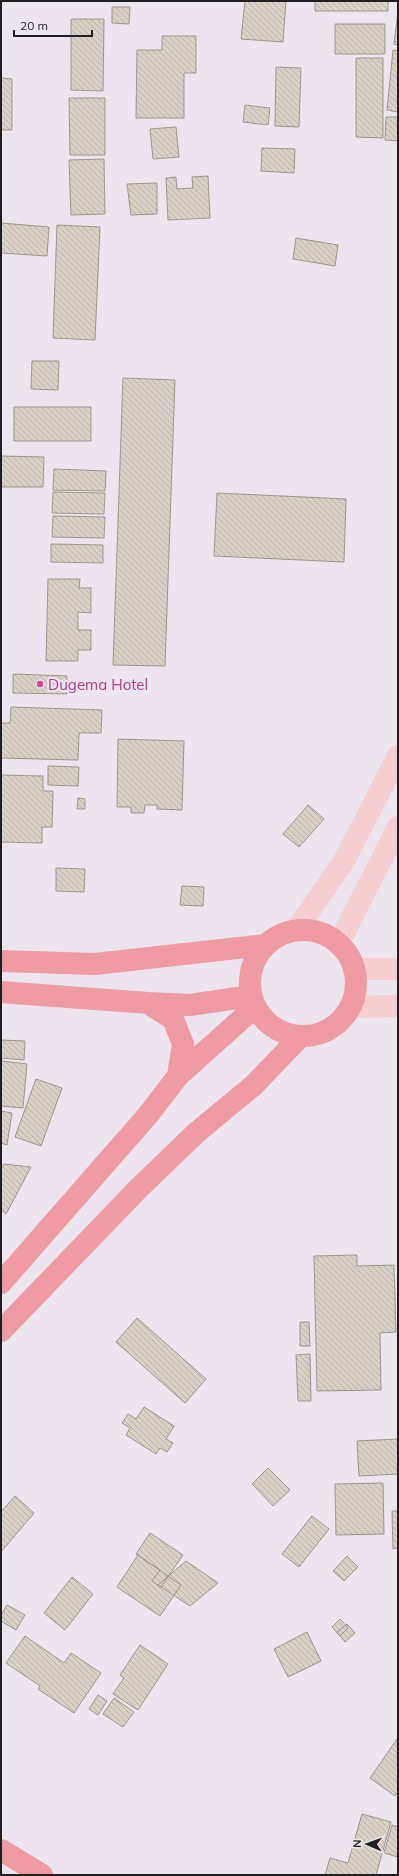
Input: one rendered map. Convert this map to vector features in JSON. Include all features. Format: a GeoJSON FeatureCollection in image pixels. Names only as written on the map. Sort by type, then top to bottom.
{"type":"FeatureCollection","features":[{"type":"Feature","properties":{"kind":"main road"},"geometry":{"type":"LineString","coordinates":[[296,930],[311,930],[326,934],[339,943],[348,955],[355,969],[356,988],[351,1007],[344,1018],[335,1026],[312,1036],[300,1036],[282,1032],[266,1023],[253,1002],[250,978],[254,960],[265,945],[279,935],[296,930]]}},
{"type":"Feature","properties":{"kind":"main road"},"geometry":{"type":"LineString","coordinates":[[1,961],[95,964],[265,945]]}},
{"type":"Feature","properties":{"kind":"main road"},"geometry":{"type":"LineString","coordinates":[[1,992],[148,1003],[190,1004],[253,1002]]}},
{"type":"Feature","properties":{"kind":"main road"},"geometry":{"type":"LineString","coordinates":[[1,1283],[148,1115],[178,1076],[253,1002]]}},
{"type":"Feature","properties":{"kind":"main road"},"geometry":{"type":"LineString","coordinates":[[148,1003],[174,1019],[182,1044],[178,1076]]}},
{"type":"Feature","properties":{"kind":"main road"},"geometry":{"type":"LineString","coordinates":[[1,1331],[139,1188],[196,1133],[254,1085],[300,1036]]}},
{"type":"Feature","properties":{"kind":"main road"},"geometry":{"type":"LineString","coordinates":[[1,1850],[42,1875]]}},
{"type":"Feature","properties":{"kind":"street"},"geometry":{"type":"LineString","coordinates":[[296,930],[344,860],[398,756]]}},
{"type":"Feature","properties":{"kind":"street"},"geometry":{"type":"LineString","coordinates":[[339,943],[398,827]]}},
{"type":"Feature","properties":{"kind":"street"},"geometry":{"type":"LineString","coordinates":[[355,969],[398,969]]}},
{"type":"Feature","properties":{"kind":"street"},"geometry":{"type":"LineString","coordinates":[[351,1007],[398,1006]]}},
{"type":"Feature","properties":{"kind":"building"},"geometry":{"type":"Polygon","coordinates":[[[245,1],[286,1],[283,42],[241,39],[245,1]]]}},
{"type":"Feature","properties":{"kind":"building"},"geometry":{"type":"Polygon","coordinates":[[[315,1],[388,1],[388,11],[315,11],[315,1]]]}},
{"type":"Feature","properties":{"kind":"building"},"geometry":{"type":"Polygon","coordinates":[[[112,7],[130,7],[129,24],[112,23],[112,7]]]}},
{"type":"Feature","properties":{"kind":"building"},"geometry":{"type":"Polygon","coordinates":[[[398,11],[398,45],[394,44],[398,11]]]}},
{"type":"Feature","properties":{"kind":"building"},"geometry":{"type":"Polygon","coordinates":[[[71,19],[104,19],[103,91],[71,90],[71,19]]]}},
{"type":"Feature","properties":{"kind":"building"},"geometry":{"type":"Polygon","coordinates":[[[335,24],[385,24],[385,54],[335,54],[335,24]]]}},
{"type":"Feature","properties":{"kind":"building"},"geometry":{"type":"Polygon","coordinates":[[[162,36],[196,36],[196,73],[184,73],[184,118],[136,118],[137,50],[162,50],[162,36]]]}},
{"type":"Feature","properties":{"kind":"building"},"geometry":{"type":"Polygon","coordinates":[[[393,50],[398,51],[398,112],[387,110],[393,50]]]}},
{"type":"Feature","properties":{"kind":"building"},"geometry":{"type":"Polygon","coordinates":[[[356,58],[383,58],[383,138],[356,137],[356,58]]]}},
{"type":"Feature","properties":{"kind":"building"},"geometry":{"type":"Polygon","coordinates":[[[276,67],[301,68],[299,127],[275,126],[276,67]]]}},
{"type":"Feature","properties":{"kind":"building"},"geometry":{"type":"Polygon","coordinates":[[[1,78],[12,79],[12,130],[1,130],[1,78]]]}},
{"type":"Feature","properties":{"kind":"building"},"geometry":{"type":"Polygon","coordinates":[[[69,98],[105,98],[105,155],[70,155],[69,98]]]}},
{"type":"Feature","properties":{"kind":"building"},"geometry":{"type":"Polygon","coordinates":[[[245,105],[270,108],[268,125],[243,122],[245,105]]]}},
{"type":"Feature","properties":{"kind":"building"},"geometry":{"type":"Polygon","coordinates":[[[386,117],[398,117],[398,141],[385,140],[386,117]]]}},
{"type":"Feature","properties":{"kind":"building"},"geometry":{"type":"Polygon","coordinates":[[[176,127],[179,157],[153,159],[150,129],[176,127]]]}},
{"type":"Feature","properties":{"kind":"building"},"geometry":{"type":"Polygon","coordinates":[[[262,148],[295,149],[294,173],[261,171],[262,148]]]}},
{"type":"Feature","properties":{"kind":"building"},"geometry":{"type":"Polygon","coordinates":[[[104,159],[105,214],[71,215],[69,160],[104,159]]]}},
{"type":"Feature","properties":{"kind":"building"},"geometry":{"type":"Polygon","coordinates":[[[208,176],[210,218],[168,220],[166,178],[176,177],[177,189],[193,188],[192,177],[208,176]]]}},
{"type":"Feature","properties":{"kind":"building"},"geometry":{"type":"Polygon","coordinates":[[[157,183],[157,214],[131,215],[127,184],[157,183]]]}},
{"type":"Feature","properties":{"kind":"building"},"geometry":{"type":"Polygon","coordinates":[[[1,223],[49,227],[47,256],[1,253],[1,223]]]}},
{"type":"Feature","properties":{"kind":"building"},"geometry":{"type":"Polygon","coordinates":[[[57,225],[100,227],[95,340],[53,338],[57,225]]]}},
{"type":"Feature","properties":{"kind":"building"},"geometry":{"type":"Polygon","coordinates":[[[296,238],[338,245],[335,266],[293,259],[296,238]]]}},
{"type":"Feature","properties":{"kind":"building"},"geometry":{"type":"Polygon","coordinates":[[[32,361],[59,361],[58,390],[31,389],[32,361]]]}},
{"type":"Feature","properties":{"kind":"building"},"geometry":{"type":"Polygon","coordinates":[[[123,378],[175,380],[165,666],[113,665],[123,378]]]}},
{"type":"Feature","properties":{"kind":"building"},"geometry":{"type":"Polygon","coordinates":[[[14,407],[91,407],[91,441],[14,441],[14,407]]]}},
{"type":"Feature","properties":{"kind":"building"},"geometry":{"type":"Polygon","coordinates":[[[1,456],[44,457],[43,487],[1,487],[1,456]]]}},
{"type":"Feature","properties":{"kind":"building"},"geometry":{"type":"Polygon","coordinates":[[[54,469],[106,471],[105,491],[53,490],[54,469]]]}},
{"type":"Feature","properties":{"kind":"building"},"geometry":{"type":"Polygon","coordinates":[[[53,492],[105,493],[104,514],[52,513],[53,492]]]}},
{"type":"Feature","properties":{"kind":"building"},"geometry":{"type":"Polygon","coordinates":[[[217,493],[346,499],[344,562],[214,556],[217,493]]]}},
{"type":"Feature","properties":{"kind":"building"},"geometry":{"type":"Polygon","coordinates":[[[53,516],[105,517],[104,538],[52,537],[53,516]]]}},
{"type":"Feature","properties":{"kind":"building"},"geometry":{"type":"Polygon","coordinates":[[[51,544],[103,545],[103,563],[51,562],[51,544]]]}},
{"type":"Feature","properties":{"kind":"building"},"geometry":{"type":"Polygon","coordinates":[[[48,579],[80,579],[79,588],[91,588],[91,613],[78,612],[78,630],[91,630],[91,650],[78,650],[78,661],[46,661],[48,579]]]}},
{"type":"Feature","properties":{"kind":"building","name":"Dugema Hotel"},"geometry":{"type":"Polygon","coordinates":[[[13,674],[67,676],[67,694],[13,693],[13,674]]]}},
{"type":"Feature","properties":{"kind":"building"},"geometry":{"type":"Polygon","coordinates":[[[11,707],[102,710],[101,733],[79,733],[78,760],[1,758],[1,723],[10,723],[11,707]]]}},
{"type":"Feature","properties":{"kind":"building"},"geometry":{"type":"Polygon","coordinates":[[[118,739],[184,741],[182,810],[157,809],[157,805],[145,805],[144,813],[131,813],[131,807],[117,807],[118,739]]]}},
{"type":"Feature","properties":{"kind":"building"},"geometry":{"type":"Polygon","coordinates":[[[48,766],[79,767],[78,786],[48,785],[48,766]]]}},
{"type":"Feature","properties":{"kind":"building"},"geometry":{"type":"Polygon","coordinates":[[[1,775],[43,776],[43,791],[53,791],[52,827],[42,827],[42,843],[1,842],[1,775]]]}},
{"type":"Feature","properties":{"kind":"building"},"geometry":{"type":"Polygon","coordinates":[[[78,798],[85,799],[85,809],[77,809],[78,798]]]}},
{"type":"Feature","properties":{"kind":"building"},"geometry":{"type":"Polygon","coordinates":[[[308,805],[324,819],[299,847],[283,834],[308,805]]]}},
{"type":"Feature","properties":{"kind":"building"},"geometry":{"type":"Polygon","coordinates":[[[56,868],[85,869],[84,892],[56,891],[56,868]]]}},
{"type":"Feature","properties":{"kind":"building"},"geometry":{"type":"Polygon","coordinates":[[[182,886],[204,887],[203,906],[180,905],[182,886]]]}},
{"type":"Feature","properties":{"kind":"building"},"geometry":{"type":"Polygon","coordinates":[[[1,1040],[25,1041],[24,1060],[1,1058],[1,1040]]]}},
{"type":"Feature","properties":{"kind":"building"},"geometry":{"type":"Polygon","coordinates":[[[1,1061],[27,1064],[23,1108],[1,1106],[1,1061]]]}},
{"type":"Feature","properties":{"kind":"building"},"geometry":{"type":"Polygon","coordinates":[[[36,1079],[62,1088],[41,1146],[15,1137],[36,1079]]]}},
{"type":"Feature","properties":{"kind":"building"},"geometry":{"type":"Polygon","coordinates":[[[1,1111],[12,1113],[7,1145],[1,1143],[1,1111]]]}},
{"type":"Feature","properties":{"kind":"building"},"geometry":{"type":"Polygon","coordinates":[[[4,1164],[31,1167],[6,1214],[1,1210],[1,1169],[4,1164]]]}},
{"type":"Feature","properties":{"kind":"building"},"geometry":{"type":"Polygon","coordinates":[[[357,1255],[357,1266],[394,1265],[396,1332],[380,1333],[381,1390],[317,1391],[314,1256],[357,1255]]]}},
{"type":"Feature","properties":{"kind":"building"},"geometry":{"type":"Polygon","coordinates":[[[137,1318],[206,1379],[185,1403],[116,1342],[137,1318]]]}},
{"type":"Feature","properties":{"kind":"building"},"geometry":{"type":"Polygon","coordinates":[[[300,1322],[309,1322],[310,1346],[300,1346],[300,1322]]]}},
{"type":"Feature","properties":{"kind":"building"},"geometry":{"type":"Polygon","coordinates":[[[310,1354],[311,1401],[298,1401],[296,1355],[310,1354]]]}},
{"type":"Feature","properties":{"kind":"building"},"geometry":{"type":"Polygon","coordinates":[[[144,1407],[174,1426],[166,1439],[173,1443],[167,1452],[160,1448],[156,1454],[126,1435],[130,1428],[122,1423],[128,1414],[136,1419],[144,1407]]]}},
{"type":"Feature","properties":{"kind":"building"},"geometry":{"type":"Polygon","coordinates":[[[398,1439],[398,1474],[359,1476],[357,1441],[398,1439]]]}},
{"type":"Feature","properties":{"kind":"building"},"geometry":{"type":"Polygon","coordinates":[[[268,1468],[290,1490],[273,1506],[252,1484],[268,1468]]]}},
{"type":"Feature","properties":{"kind":"building"},"geometry":{"type":"Polygon","coordinates":[[[383,1483],[384,1534],[336,1535],[335,1484],[383,1483]]]}},
{"type":"Feature","properties":{"kind":"building"},"geometry":{"type":"Polygon","coordinates":[[[15,1496],[34,1513],[1,1552],[1,1512],[15,1496]]]}},
{"type":"Feature","properties":{"kind":"building"},"geometry":{"type":"Polygon","coordinates":[[[392,1511],[398,1511],[398,1548],[393,1549],[392,1511]]]}},
{"type":"Feature","properties":{"kind":"building"},"geometry":{"type":"Polygon","coordinates":[[[312,1516],[329,1529],[299,1567],[282,1554],[312,1516]]]}},
{"type":"Feature","properties":{"kind":"building"},"geometry":{"type":"Polygon","coordinates":[[[150,1533],[183,1555],[161,1587],[152,1581],[160,1570],[136,1554],[150,1533]]]}},
{"type":"Feature","properties":{"kind":"building"},"geometry":{"type":"Polygon","coordinates":[[[138,1555],[181,1585],[160,1616],[117,1587],[138,1555]]]}},
{"type":"Feature","properties":{"kind":"building"},"geometry":{"type":"Polygon","coordinates":[[[347,1556],[358,1567],[344,1581],[333,1571],[347,1556]]]}},
{"type":"Feature","properties":{"kind":"building"},"geometry":{"type":"Polygon","coordinates":[[[186,1561],[218,1583],[190,1606],[158,1585],[186,1561]]]}},
{"type":"Feature","properties":{"kind":"building"},"geometry":{"type":"Polygon","coordinates":[[[72,1577],[93,1594],[65,1630],[44,1613],[72,1577]]]}},
{"type":"Feature","properties":{"kind":"building"},"geometry":{"type":"Polygon","coordinates":[[[7,1605],[25,1615],[16,1630],[1,1621],[1,1615],[7,1605]]]}},
{"type":"Feature","properties":{"kind":"building"},"geometry":{"type":"Polygon","coordinates":[[[340,1619],[348,1628],[340,1636],[332,1627],[340,1619]]]}},
{"type":"Feature","properties":{"kind":"building"},"geometry":{"type":"Polygon","coordinates":[[[347,1624],[355,1633],[345,1642],[337,1632],[347,1624]]]}},
{"type":"Feature","properties":{"kind":"building"},"geometry":{"type":"Polygon","coordinates":[[[307,1632],[321,1661],[288,1677],[274,1649],[307,1632]]]}},
{"type":"Feature","properties":{"kind":"building"},"geometry":{"type":"Polygon","coordinates":[[[25,1636],[64,1663],[71,1653],[101,1673],[74,1713],[38,1689],[40,1686],[6,1663],[25,1636]]]}},
{"type":"Feature","properties":{"kind":"building"},"geometry":{"type":"Polygon","coordinates":[[[140,1645],[168,1664],[138,1710],[113,1694],[124,1678],[120,1675],[140,1645]]]}},
{"type":"Feature","properties":{"kind":"building"},"geometry":{"type":"Polygon","coordinates":[[[98,1695],[107,1701],[98,1715],[89,1709],[98,1695]]]}},
{"type":"Feature","properties":{"kind":"building"},"geometry":{"type":"Polygon","coordinates":[[[114,1698],[134,1712],[123,1727],[103,1714],[114,1698]]]}},
{"type":"Feature","properties":{"kind":"building"},"geometry":{"type":"Polygon","coordinates":[[[397,1739],[398,1791],[395,1796],[370,1778],[397,1739]]]}},
{"type":"Feature","properties":{"kind":"building"},"geometry":{"type":"Polygon","coordinates":[[[362,1814],[391,1822],[376,1875],[325,1875],[330,1858],[348,1863],[362,1814]]]}},
{"type":"Feature","properties":{"kind":"building"},"geometry":{"type":"Polygon","coordinates":[[[392,1825],[398,1827],[398,1857],[384,1853],[392,1825]]]}},
{"type":"Feature","properties":{"kind":"place","name":"Dugema Hotel"},"geometry":{"type":"Point","coordinates":[40,684]}}]}
